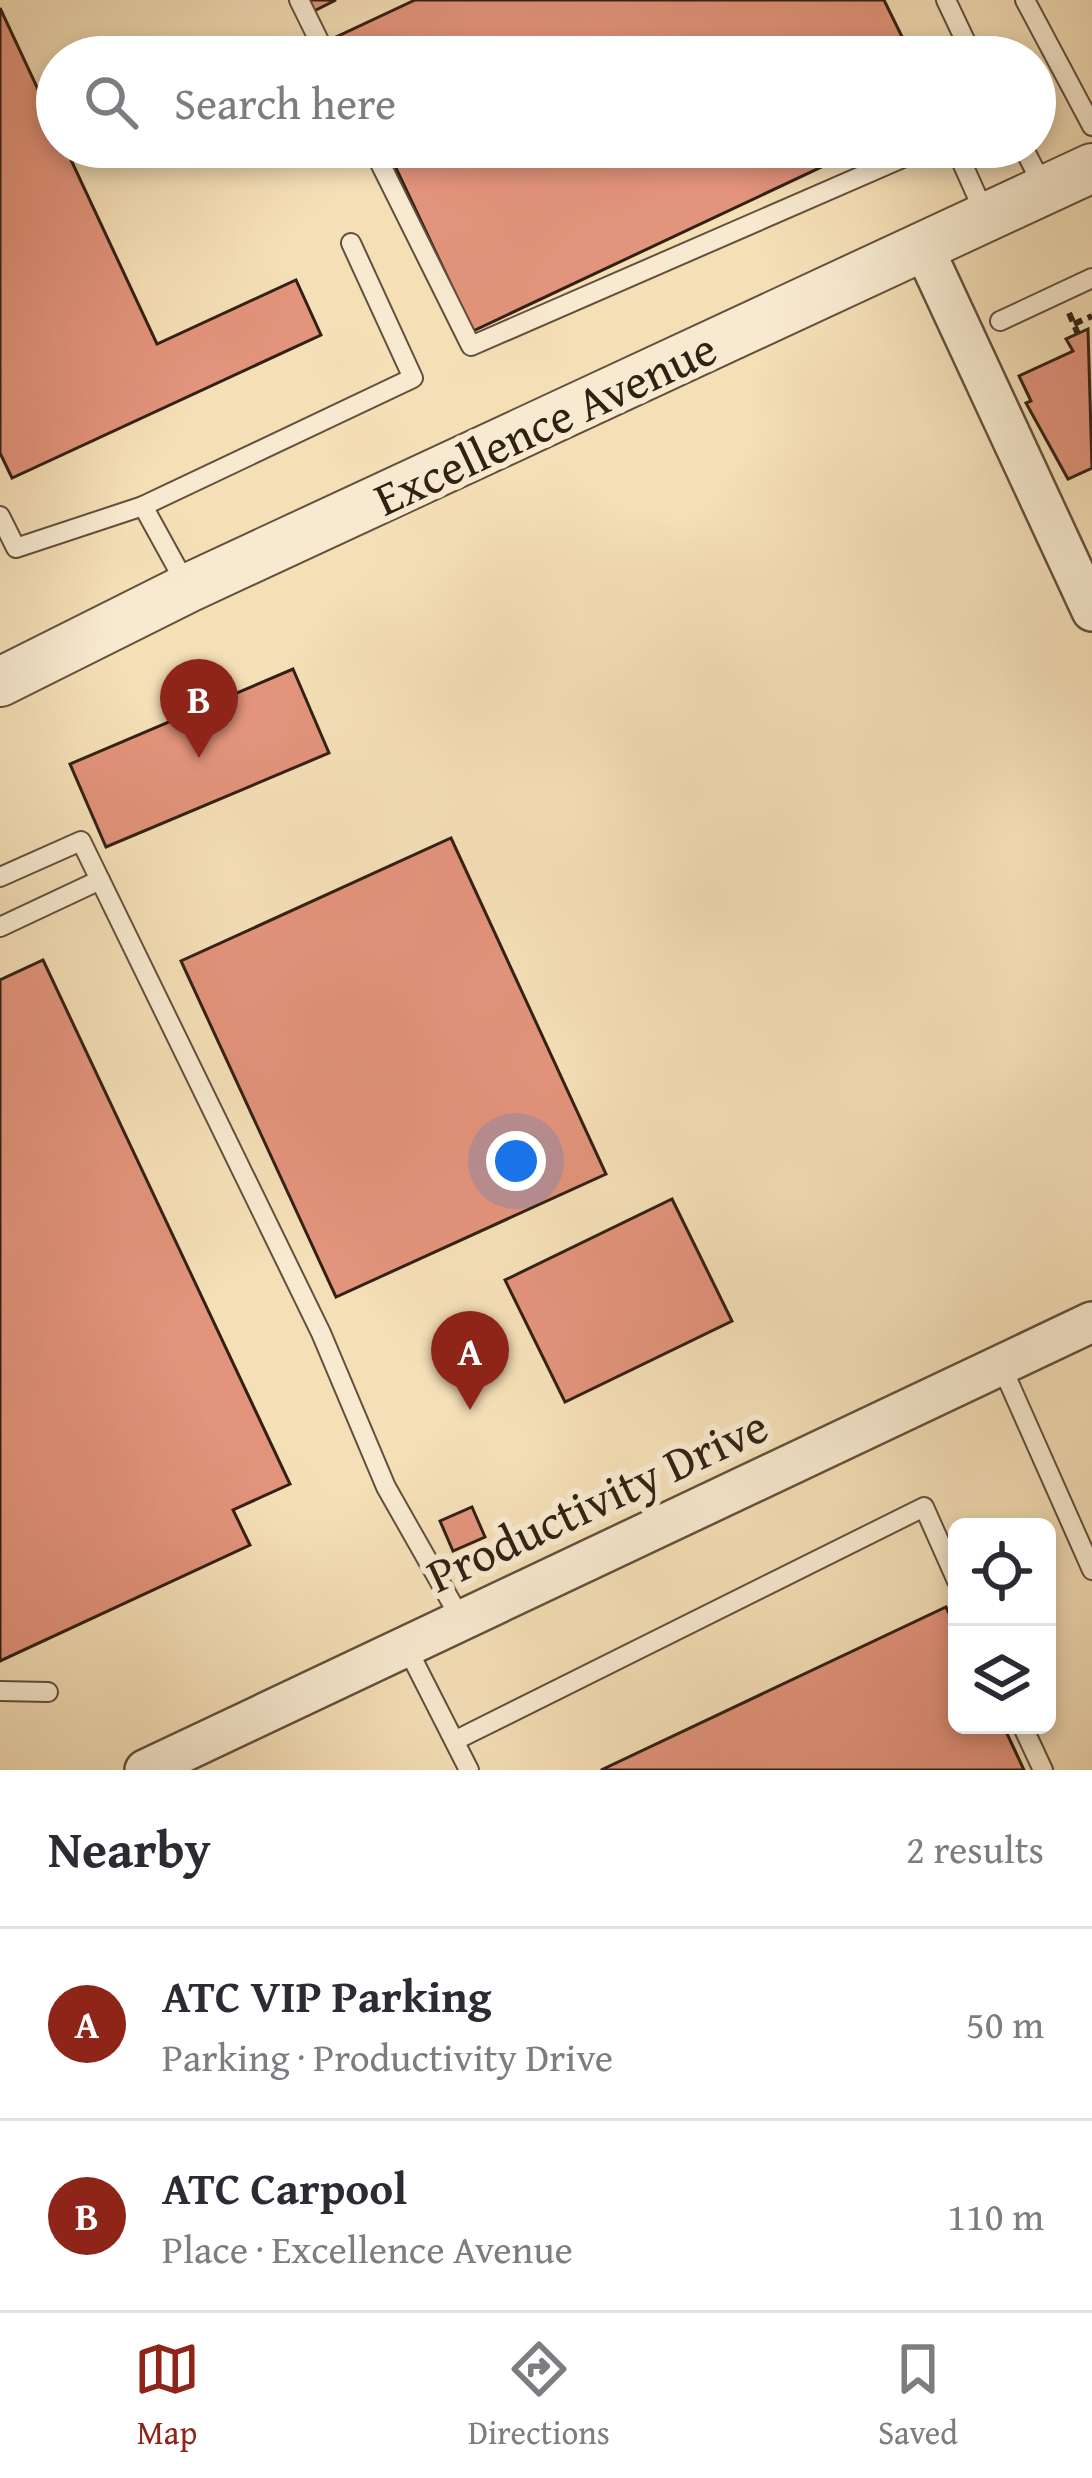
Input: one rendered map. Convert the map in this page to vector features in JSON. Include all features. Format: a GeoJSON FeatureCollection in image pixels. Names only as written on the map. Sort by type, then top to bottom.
{"type":"FeatureCollection","features":[{"type":"Feature","properties":{"kind":"street","name":"Excellence Avenue"},"geometry":{"type":"LineString","coordinates":[[0,682],[188,588],[1092,167]]}},
{"type":"Feature","properties":{"kind":"street"},"geometry":{"type":"LineString","coordinates":[[923,248],[1092,611]]}},
{"type":"Feature","properties":{"kind":"street","name":"Productivity Drive"},"geometry":{"type":"LineString","coordinates":[[145,1770],[1092,1322]]}},
{"type":"Feature","properties":{"kind":"lane"},"geometry":{"type":"LineString","coordinates":[[299,0],[317,36]]}},
{"type":"Feature","properties":{"kind":"lane"},"geometry":{"type":"LineString","coordinates":[[946,0],[963,36]]}},
{"type":"Feature","properties":{"kind":"lane"},"geometry":{"type":"LineString","coordinates":[[1025,0],[1044,36]]}},
{"type":"Feature","properties":{"kind":"lane"},"geometry":{"type":"LineString","coordinates":[[1056,58],[1092,126]]}},
{"type":"Feature","properties":{"kind":"lane"},"geometry":{"type":"LineString","coordinates":[[382,168],[471,346],[880,168]]}},
{"type":"Feature","properties":{"kind":"lane"},"geometry":{"type":"LineString","coordinates":[[964,168],[987,219]]}},
{"type":"Feature","properties":{"kind":"lane"},"geometry":{"type":"LineString","coordinates":[[1034,168],[1045,190]]}},
{"type":"Feature","properties":{"kind":"lane"},"geometry":{"type":"LineString","coordinates":[[0,516],[16,548],[143,506],[412,378],[351,243]]}},
{"type":"Feature","properties":{"kind":"lane"},"geometry":{"type":"LineString","coordinates":[[1000,321],[1092,278]]}},
{"type":"Feature","properties":{"kind":"lane"},"geometry":{"type":"LineString","coordinates":[[143,506],[188,588]]}},
{"type":"Feature","properties":{"kind":"lane"},"geometry":{"type":"LineString","coordinates":[[0,877],[81,841],[321,1333],[386,1487],[462,1621]]}},
{"type":"Feature","properties":{"kind":"lane"},"geometry":{"type":"LineString","coordinates":[[0,927],[100,880]]}},
{"type":"Feature","properties":{"kind":"lane"},"geometry":{"type":"LineString","coordinates":[[1001,1365],[1092,1570]]}},
{"type":"Feature","properties":{"kind":"lane"},"geometry":{"type":"LineString","coordinates":[[456,1740],[923,1507],[948,1561]]}},
{"type":"Feature","properties":{"kind":"lane"},"geometry":{"type":"LineString","coordinates":[[406,1646],[469,1770]]}},
{"type":"Feature","properties":{"kind":"lane"},"geometry":{"type":"LineString","coordinates":[[0,1691],[48,1692]]}},
{"type":"Feature","properties":{"kind":"lane"},"geometry":{"type":"LineString","coordinates":[[1026,1734],[1042,1770]]}},
{"type":"Feature","properties":{"kind":"path"},"geometry":{"type":"LineString","coordinates":[[1074,324],[1092,316]]}},
{"type":"Feature","properties":{"kind":"building"},"geometry":{"type":"Polygon","coordinates":[[[308,0],[336,0],[314,11],[308,0]]]}},
{"type":"Feature","properties":{"kind":"building"},"geometry":{"type":"Polygon","coordinates":[[[415,0],[884,0],[902,36],[338,36],[415,0]]]}},
{"type":"Feature","properties":{"kind":"building"},"geometry":{"type":"Polygon","coordinates":[[[0,8],[36,85],[36,168],[75,168],[157,344],[296,280],[321,335],[12,478],[0,453],[0,8]]]}},
{"type":"Feature","properties":{"kind":"building"},"geometry":{"type":"Polygon","coordinates":[[[396,168],[819,168],[473,331],[396,168]]]}},
{"type":"Feature","properties":{"kind":"building"},"geometry":{"type":"Polygon","coordinates":[[[1088,329],[1092,468],[1068,479],[1026,403],[1031,401],[1019,376],[1073,351],[1066,339],[1088,329]]]}},
{"type":"Feature","properties":{"kind":"building"},"geometry":{"type":"Polygon","coordinates":[[[293,669],[329,753],[106,847],[70,764],[293,669]]]}},
{"type":"Feature","properties":{"kind":"building"},"geometry":{"type":"Polygon","coordinates":[[[451,838],[606,1174],[336,1297],[181,961],[451,838]]]}},
{"type":"Feature","properties":{"kind":"building"},"geometry":{"type":"Polygon","coordinates":[[[43,960],[290,1484],[233,1510],[250,1545],[0,1661],[0,980],[43,960]]]}},
{"type":"Feature","properties":{"kind":"building"},"geometry":{"type":"Polygon","coordinates":[[[672,1199],[732,1321],[565,1402],[505,1280],[672,1199]]]}},
{"type":"Feature","properties":{"kind":"building"},"geometry":{"type":"Polygon","coordinates":[[[472,1507],[485,1537],[453,1551],[440,1521],[472,1507]]]}},
{"type":"Feature","properties":{"kind":"building"},"geometry":{"type":"Polygon","coordinates":[[[946,1607],[948,1734],[1007,1734],[1024,1770],[601,1770],[946,1607]]]}},
{"type":"Feature","properties":{"kind":"place","name":"ATC Carpool"},"geometry":{"type":"Point","coordinates":[199,758]}},
{"type":"Feature","properties":{"kind":"place","name":"ATC VIP Parking"},"geometry":{"type":"Point","coordinates":[470,1410]}}]}
